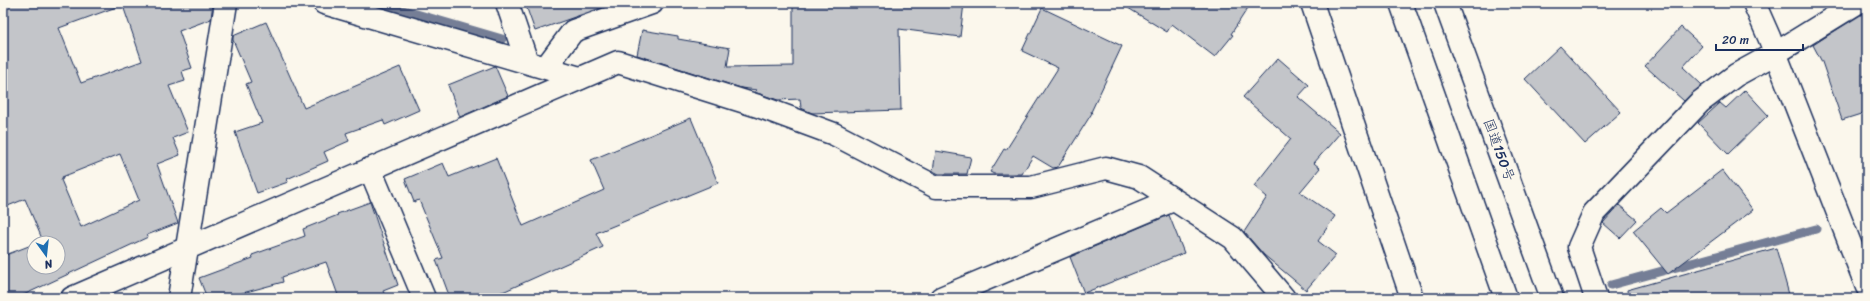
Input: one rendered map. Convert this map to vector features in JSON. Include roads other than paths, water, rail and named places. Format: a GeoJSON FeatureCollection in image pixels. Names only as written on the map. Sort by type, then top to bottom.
{"type":"FeatureCollection","features":[{"type":"Feature","properties":{"kind":"main road"},"geometry":{"type":"LineString","coordinates":[[179,298],[226,3]]}},
{"type":"Feature","properties":{"kind":"main road"},"geometry":{"type":"LineString","coordinates":[[324,3],[580,78]]}},
{"type":"Feature","properties":{"kind":"main road"},"geometry":{"type":"LineString","coordinates":[[507,3],[536,64]]}},
{"type":"Feature","properties":{"kind":"main road"},"geometry":{"type":"LineString","coordinates":[[536,64],[573,31],[652,3]]}},
{"type":"Feature","properties":{"kind":"main road"},"geometry":{"type":"LineString","coordinates":[[1312,3],[1412,298]]}},
{"type":"Feature","properties":{"kind":"main road"},"geometry":{"type":"LineString","coordinates":[[1401,3],[1503,291]]}},
{"type":"Feature","properties":{"kind":"main road","name":"国道150号"},"geometry":{"type":"LineString","coordinates":[[1445,3],[1552,298]]}},
{"type":"Feature","properties":{"kind":"main road"},"geometry":{"type":"LineString","coordinates":[[1754,3],[1776,53],[1867,287]]}},
{"type":"Feature","properties":{"kind":"main road"},"geometry":{"type":"LineString","coordinates":[[1596,298],[1579,247],[1594,212],[1700,102],[1736,75],[1776,53],[1857,3]]}},
{"type":"Feature","properties":{"kind":"main road"},"geometry":{"type":"LineString","coordinates":[[72,298],[618,62],[758,106],[834,134],[936,187],[1031,187],[1106,168],[1139,177],[1233,238],[1284,298]]}},
{"type":"Feature","properties":{"kind":"main road"},"geometry":{"type":"LineString","coordinates":[[370,169],[424,298]]}},
{"type":"Feature","properties":{"kind":"main road"},"geometry":{"type":"LineString","coordinates":[[941,298],[1174,200]]}},
{"type":"Feature","properties":{"kind":"waterway"},"geometry":{"type":"LineString","coordinates":[[379,3],[502,39]]}},
{"type":"Feature","properties":{"kind":"waterway"},"geometry":{"type":"LineString","coordinates":[[1611,285],[1816,229]]}}]}
